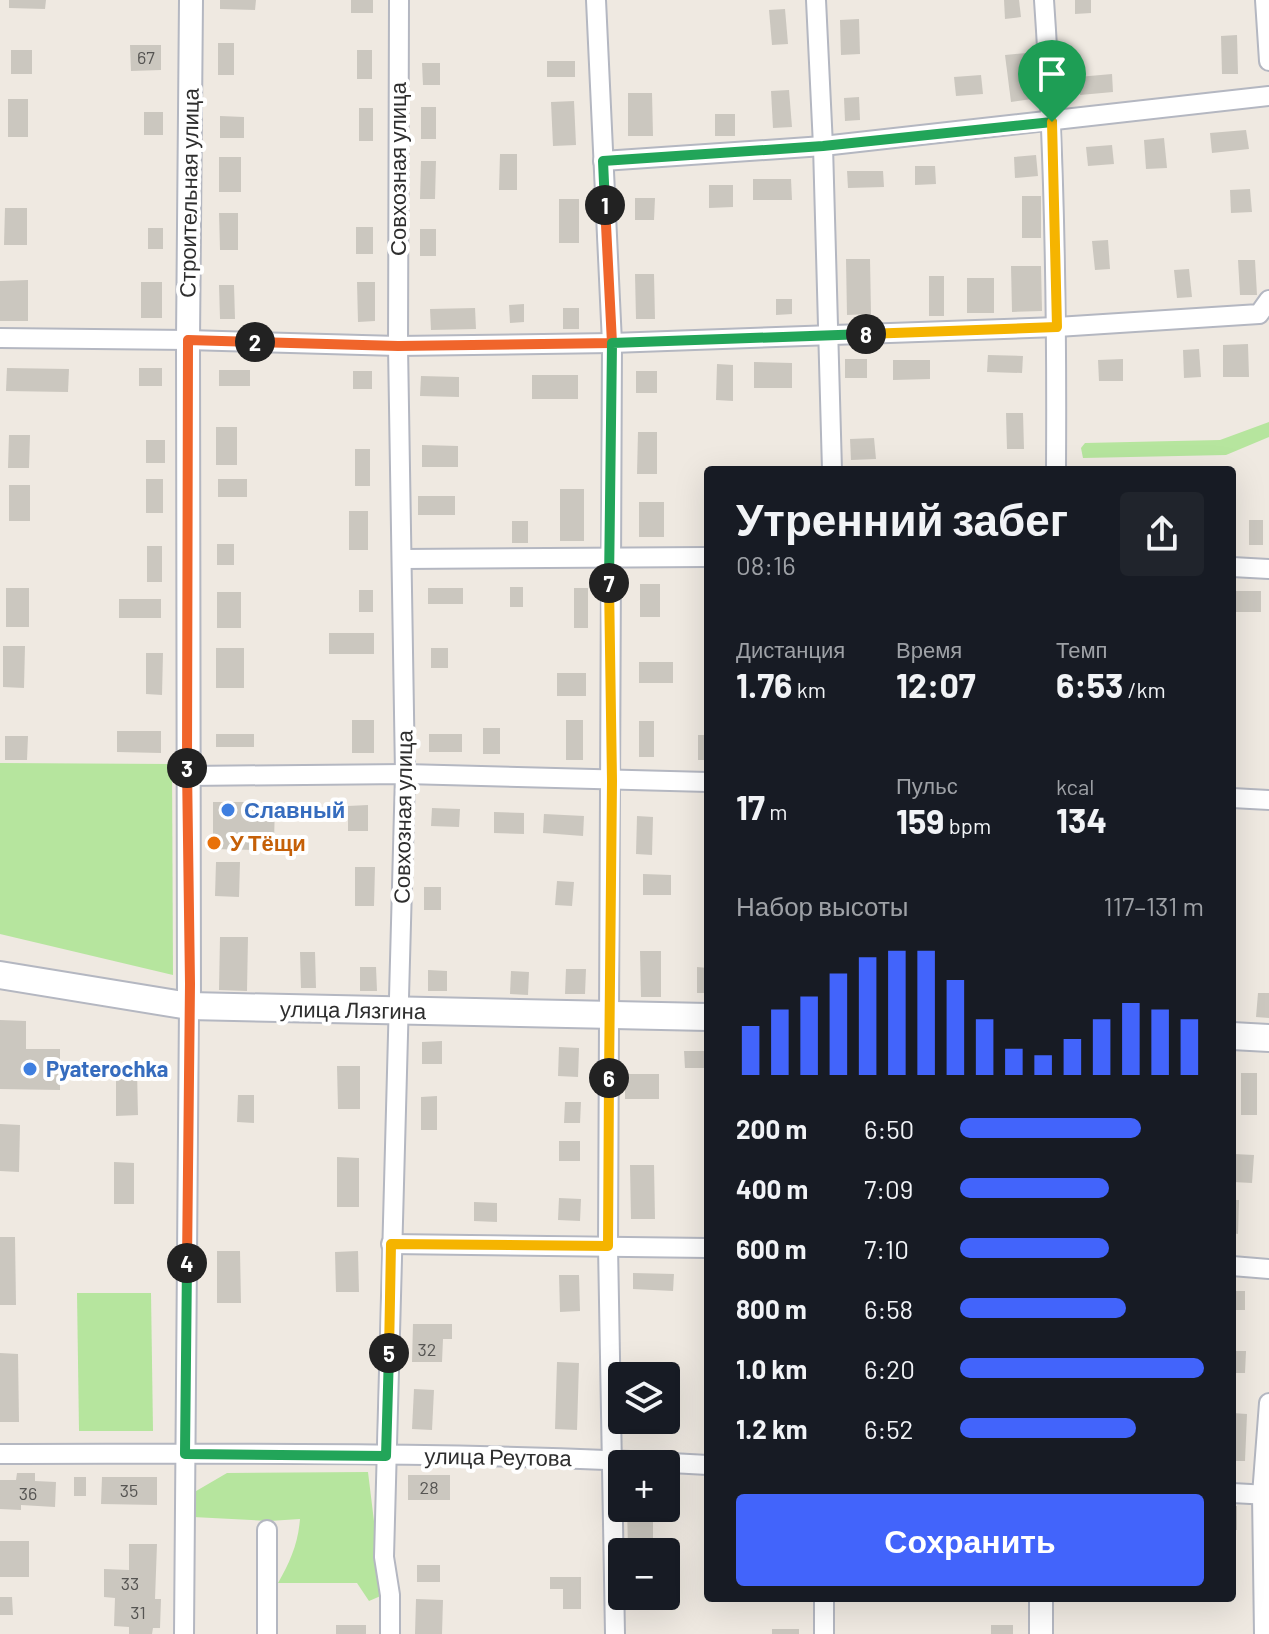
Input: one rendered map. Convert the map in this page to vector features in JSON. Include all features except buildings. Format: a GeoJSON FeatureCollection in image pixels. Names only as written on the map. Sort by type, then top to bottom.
{"type":"FeatureCollection","features":[{"type":"Feature","properties":{"kind":"main road","name":"улица Лязгина"},"geometry":{"type":"LineString","coordinates":[[0,975],[189,1006],[704,1017]]}},
{"type":"Feature","properties":{"kind":"main road"},"geometry":{"type":"LineString","coordinates":[[1236,1036],[1269,1038]]}},
{"type":"Feature","properties":{"kind":"street","name":"Строительная улица"},"geometry":{"type":"LineString","coordinates":[[184,1634],[191,0]]}},
{"type":"Feature","properties":{"kind":"street","name":"Совхозная улица"},"geometry":{"type":"LineString","coordinates":[[390,1634],[390,1595],[384,1557],[405,774],[398,346],[399,0]]}},
{"type":"Feature","properties":{"kind":"street"},"geometry":{"type":"LineString","coordinates":[[596,0],[612,343],[608,1246],[613,1450]]}},
{"type":"Feature","properties":{"kind":"street"},"geometry":{"type":"LineString","coordinates":[[816,0],[832,466]]}},
{"type":"Feature","properties":{"kind":"street"},"geometry":{"type":"LineString","coordinates":[[1044,0],[1052,122],[1057,327],[1056,466]]}},
{"type":"Feature","properties":{"kind":"street"},"geometry":{"type":"LineString","coordinates":[[1265,0],[1269,61]]}},
{"type":"Feature","properties":{"kind":"street"},"geometry":{"type":"LineString","coordinates":[[603,161],[823,146],[1269,96]]}},
{"type":"Feature","properties":{"kind":"street"},"geometry":{"type":"LineString","coordinates":[[0,338],[398,346],[612,343],[1057,327],[1264,307]]}},
{"type":"Feature","properties":{"kind":"street"},"geometry":{"type":"LineString","coordinates":[[403,559],[704,557]]}},
{"type":"Feature","properties":{"kind":"street"},"geometry":{"type":"LineString","coordinates":[[1236,567],[1269,569]]}},
{"type":"Feature","properties":{"kind":"street"},"geometry":{"type":"LineString","coordinates":[[187,776],[405,774],[704,782]]}},
{"type":"Feature","properties":{"kind":"street"},"geometry":{"type":"LineString","coordinates":[[1236,798],[1269,800]]}},
{"type":"Feature","properties":{"kind":"street"},"geometry":{"type":"LineString","coordinates":[[391,1244],[704,1248]]}},
{"type":"Feature","properties":{"kind":"street"},"geometry":{"type":"LineString","coordinates":[[1236,1266],[1269,1269]]}},
{"type":"Feature","properties":{"kind":"street"},"geometry":{"type":"LineString","coordinates":[[1264,1634],[1269,1403]]}},
{"type":"Feature","properties":{"kind":"street","name":"улица Реутова"},"geometry":{"type":"LineString","coordinates":[[0,1454],[608,1459]]}},
{"type":"Feature","properties":{"kind":"street","name":"улица Реутова"},"geometry":{"type":"LineString","coordinates":[[680,1463],[704,1465]]}},
{"type":"Feature","properties":{"kind":"street"},"geometry":{"type":"LineString","coordinates":[[1236,1493],[1265,1495]]}},
{"type":"Feature","properties":{"kind":"street"},"geometry":{"type":"LineString","coordinates":[[614,1522],[615,1634]]}},
{"type":"Feature","properties":{"kind":"street"},"geometry":{"type":"LineString","coordinates":[[267,1530],[267,1634]]}},
{"type":"Feature","properties":{"kind":"street"},"geometry":{"type":"LineString","coordinates":[[824,1602],[824,1634]]}},
{"type":"Feature","properties":{"kind":"street"},"geometry":{"type":"LineString","coordinates":[[1041,1602],[1041,1634]]}},
{"type":"Feature","properties":{"kind":"green space"},"geometry":{"type":"Polygon","coordinates":[[[1269,422],[1269,437],[1226,455],[1083,458],[1081,448],[1085,443],[1220,440],[1269,422]]]}},
{"type":"Feature","properties":{"kind":"green space"},"geometry":{"type":"Polygon","coordinates":[[[0,763],[172,764],[173,975],[0,934],[0,763]]]}},
{"type":"Feature","properties":{"kind":"green space"},"geometry":{"type":"Polygon","coordinates":[[[77,1293],[151,1293],[153,1431],[79,1431],[77,1293]]]}},
{"type":"Feature","properties":{"kind":"green space"},"geometry":{"type":"Polygon","coordinates":[[[368,1472],[383,1595],[369,1601],[357,1583],[278,1583],[293,1552],[300,1519],[269,1521],[193,1517],[191,1494],[227,1473],[368,1472]]]}},
{"type":"Feature","properties":{"kind":"place","name":"Славный"},"geometry":{"type":"Point","coordinates":[228,810]}},
{"type":"Feature","properties":{"kind":"place","name":"У Тёщи"},"geometry":{"type":"Point","coordinates":[214,843]}},
{"type":"Feature","properties":{"kind":"place","name":"Pyaterochka"},"geometry":{"type":"Point","coordinates":[30,1069]}},
{"type":"Feature","properties":{"kind":"route"},"geometry":{"type":"LineString","coordinates":[[1052,122],[823,146],[603,161],[612,343],[398,346],[188,340],[190,984],[185,1454],[386,1456],[391,1244],[608,1246],[612,343],[1057,327],[1052,122]]}}]}
